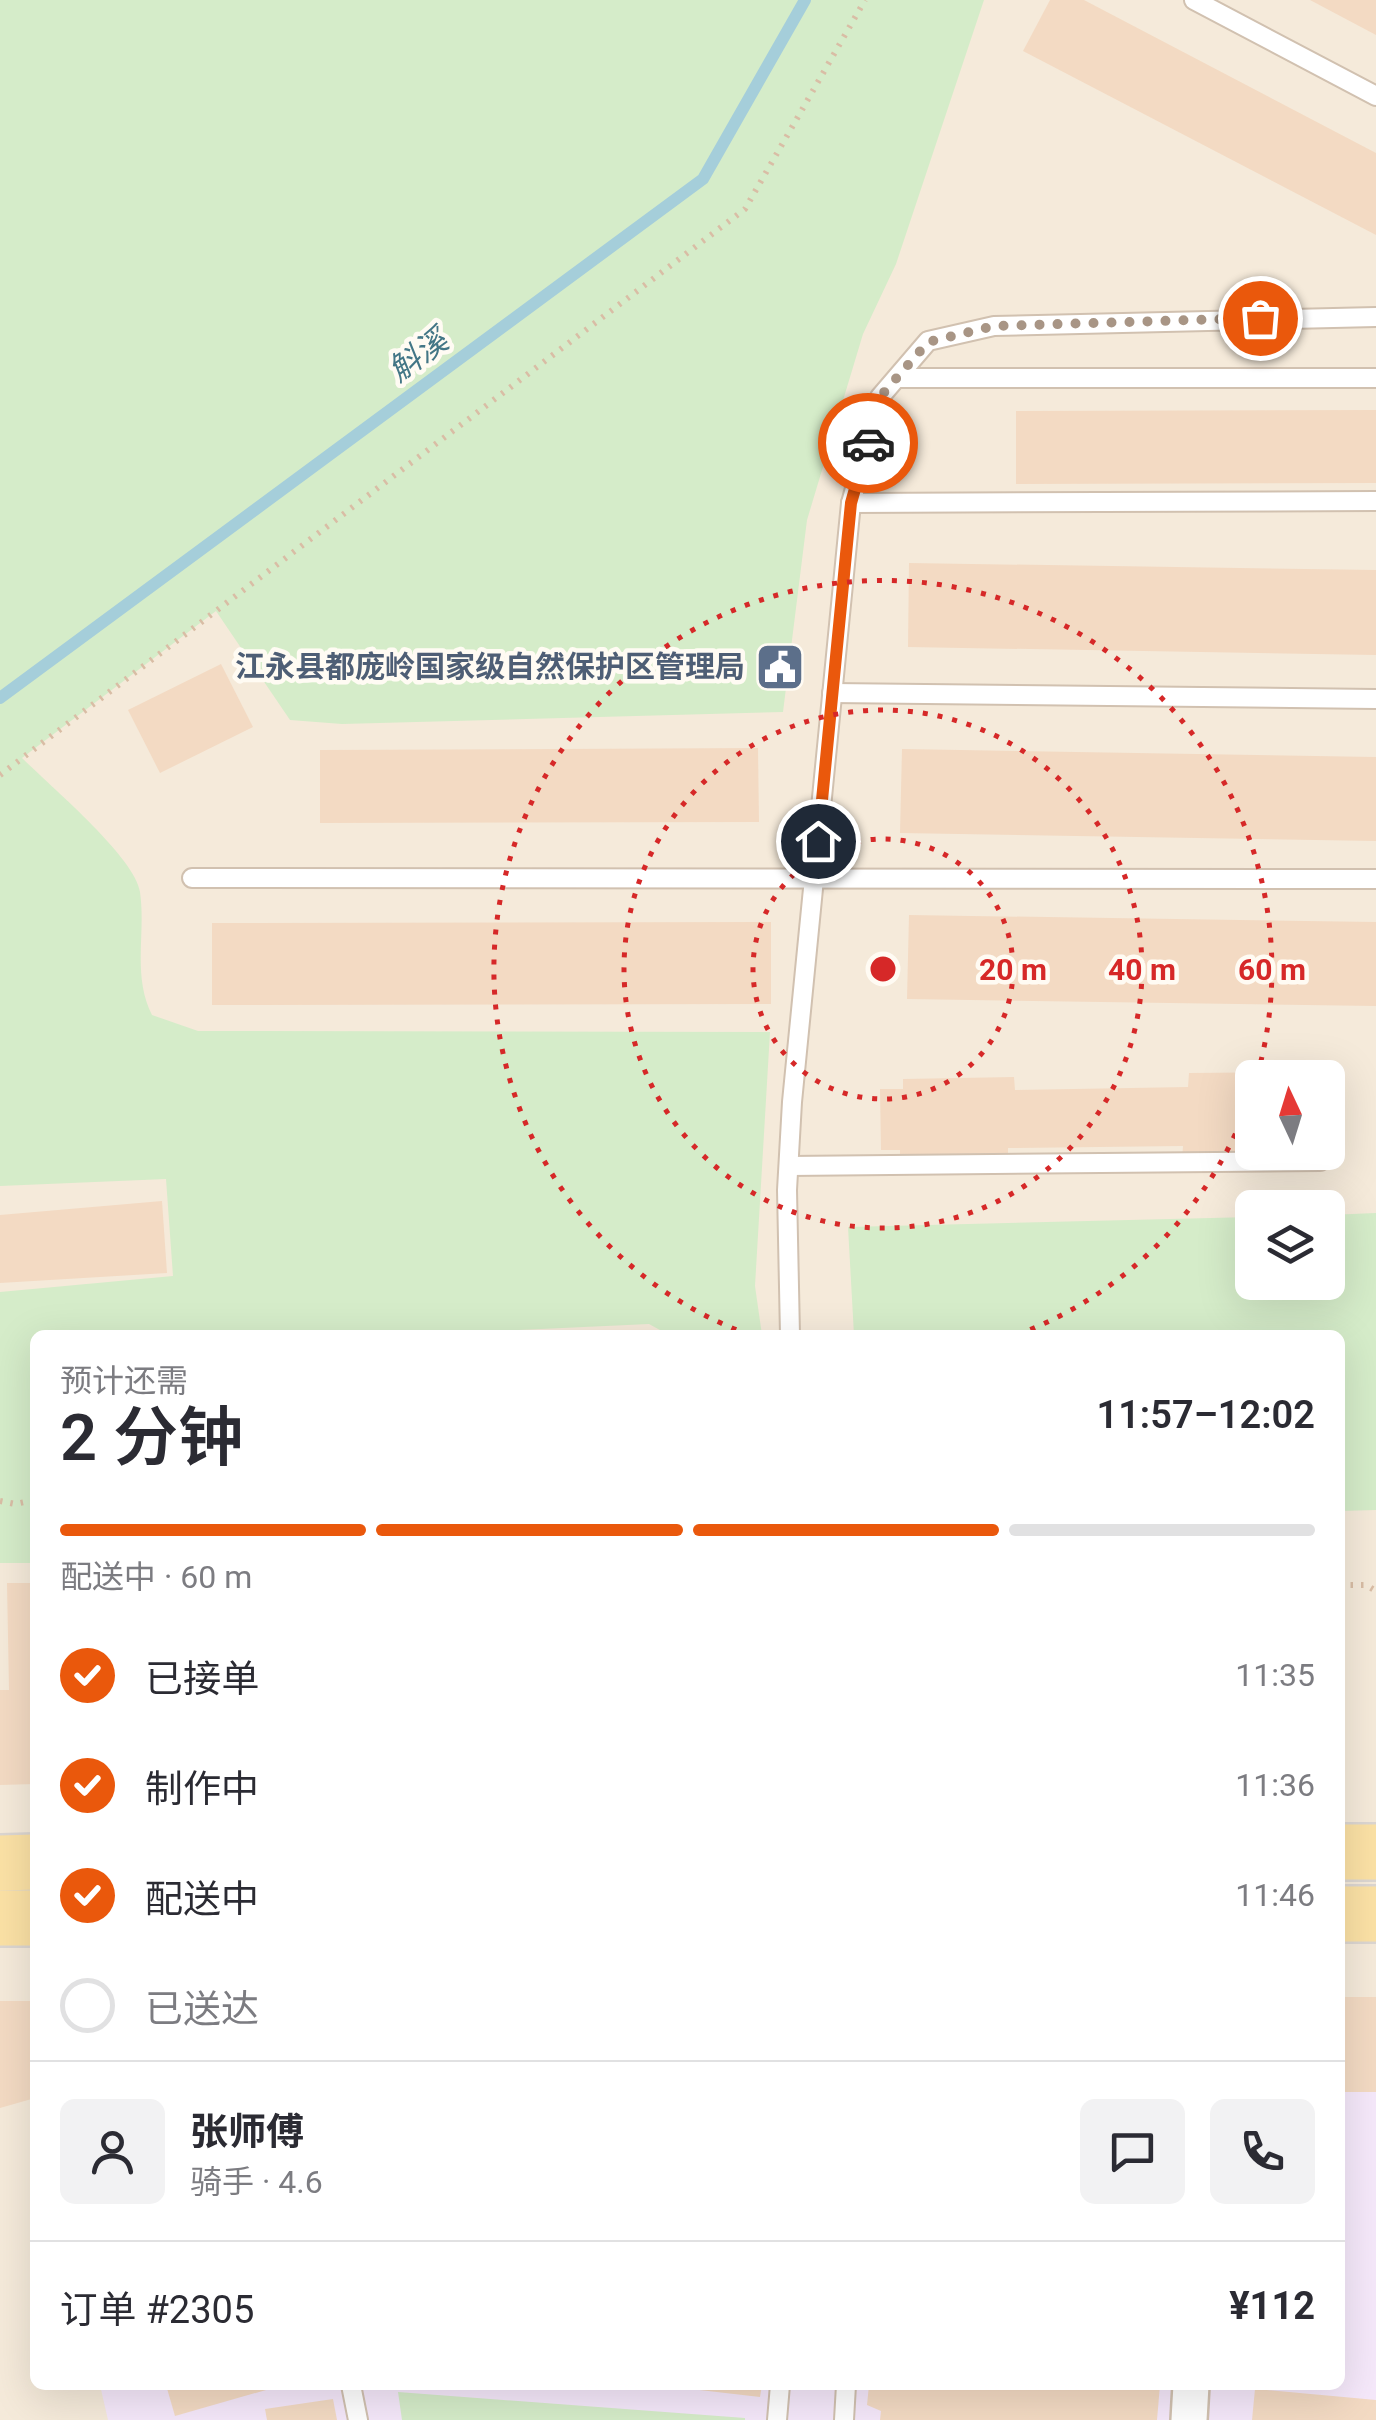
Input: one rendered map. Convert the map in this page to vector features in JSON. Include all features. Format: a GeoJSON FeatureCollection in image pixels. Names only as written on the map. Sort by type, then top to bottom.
{"type":"FeatureCollection","features":[{"type":"Feature","properties":{"kind":"main road"},"geometry":{"type":"LineString","coordinates":[[1345,1852],[1376,1852]]}},
{"type":"Feature","properties":{"kind":"main road"},"geometry":{"type":"LineString","coordinates":[[0,1863],[30,1862]]}},
{"type":"Feature","properties":{"kind":"main road"},"geometry":{"type":"LineString","coordinates":[[1345,1914],[1376,1914]]}},
{"type":"Feature","properties":{"kind":"main road"},"geometry":{"type":"LineString","coordinates":[[0,1918],[30,1918]]}},
{"type":"Feature","properties":{"kind":"street"},"geometry":{"type":"LineString","coordinates":[[1189,2420],[1191,2390]]}},
{"type":"Feature","properties":{"kind":"lane"},"geometry":{"type":"LineString","coordinates":[[1194,0],[1376,96]]}},
{"type":"Feature","properties":{"kind":"lane"},"geometry":{"type":"LineString","coordinates":[[790,1330],[789,1166],[814,878],[851,503],[880,397],[928,342],[994,326],[1376,317]]}},
{"type":"Feature","properties":{"kind":"lane"},"geometry":{"type":"LineString","coordinates":[[897,378],[1376,378]]}},
{"type":"Feature","properties":{"kind":"lane"},"geometry":{"type":"LineString","coordinates":[[851,503],[1376,502]]}},
{"type":"Feature","properties":{"kind":"lane"},"geometry":{"type":"LineString","coordinates":[[832,693],[1376,699]]}},
{"type":"Feature","properties":{"kind":"lane"},"geometry":{"type":"LineString","coordinates":[[192,878],[1376,879]]}},
{"type":"Feature","properties":{"kind":"lane"},"geometry":{"type":"LineString","coordinates":[[789,1166],[1235,1162]]}},
{"type":"Feature","properties":{"kind":"lane"},"geometry":{"type":"LineString","coordinates":[[352,2390],[358,2420]]}},
{"type":"Feature","properties":{"kind":"lane"},"geometry":{"type":"LineString","coordinates":[[777,2420],[780,2390]]}},
{"type":"Feature","properties":{"kind":"lane"},"geometry":{"type":"LineString","coordinates":[[844,2420],[846,2390]]}},
{"type":"Feature","properties":{"kind":"path"},"geometry":{"type":"LineString","coordinates":[[0,774],[745,209],[865,0]]}},
{"type":"Feature","properties":{"kind":"path"},"geometry":{"type":"LineString","coordinates":[[0,1501],[30,1501]]}},
{"type":"Feature","properties":{"kind":"path"},"geometry":{"type":"LineString","coordinates":[[1345,1585],[1366,1585],[1376,1591]]}},
{"type":"Feature","properties":{"kind":"shaded area"},"geometry":{"type":"Polygon","coordinates":[[[865,0],[1376,0],[1376,2420],[0,2420],[0,775],[865,0]]]}},
{"type":"Feature","properties":{"kind":"shaded area"},"geometry":{"type":"Polygon","coordinates":[[[1345,2092],[1376,2092],[1376,2420],[108,2420],[101,2390],[1345,2390],[1345,2092]]]}},
{"type":"Feature","properties":{"kind":"green space"},"geometry":{"type":"Polygon","coordinates":[[[0,0],[984,0],[896,264],[863,334],[807,520],[783,712],[342,724],[290,720],[216,611],[22,758],[108,842],[135,878],[140,892],[143,985],[152,1015],[198,1031],[770,1032],[755,1286],[761,1330],[660,1330],[649,1324],[517,1330],[30,1330],[30,1563],[0,1563],[0,1292],[173,1276],[166,1179],[0,1186],[0,0]]]}},
{"type":"Feature","properties":{"kind":"green space"},"geometry":{"type":"Polygon","coordinates":[[[1376,1213],[1376,1510],[1345,1511],[1345,1330],[854,1330],[848,1227],[1235,1217],[1235,1300],[1345,1300],[1345,1214],[1376,1213]]]}},
{"type":"Feature","properties":{"kind":"green space"},"geometry":{"type":"Polygon","coordinates":[[[398,2392],[745,2418],[745,2420],[402,2420],[398,2392]]]}},
{"type":"Feature","properties":{"kind":"building"},"geometry":{"type":"Polygon","coordinates":[[[1050,0],[1084,0],[1376,153],[1376,235],[1023,51],[1050,0]]]}},
{"type":"Feature","properties":{"kind":"building"},"geometry":{"type":"Polygon","coordinates":[[[1310,0],[1376,0],[1376,35],[1310,0]]]}},
{"type":"Feature","properties":{"kind":"building"},"geometry":{"type":"Polygon","coordinates":[[[1376,410],[1376,483],[1016,484],[1016,411],[1376,410]]]}},
{"type":"Feature","properties":{"kind":"building"},"geometry":{"type":"Polygon","coordinates":[[[909,563],[1376,570],[1376,655],[908,647],[909,563]]]}},
{"type":"Feature","properties":{"kind":"building"},"geometry":{"type":"Polygon","coordinates":[[[221,664],[253,727],[160,773],[128,710],[221,664]]]}},
{"type":"Feature","properties":{"kind":"building"},"geometry":{"type":"Polygon","coordinates":[[[758,748],[759,822],[320,823],[320,750],[758,748]]]}},
{"type":"Feature","properties":{"kind":"building"},"geometry":{"type":"Polygon","coordinates":[[[902,749],[1376,757],[1376,841],[900,833],[902,749]]]}},
{"type":"Feature","properties":{"kind":"building"},"geometry":{"type":"Polygon","coordinates":[[[909,915],[1376,922],[1376,1006],[907,999],[909,915]]]}},
{"type":"Feature","properties":{"kind":"building"},"geometry":{"type":"Polygon","coordinates":[[[771,922],[771,1004],[212,1005],[212,923],[771,922]]]}},
{"type":"Feature","properties":{"kind":"building"},"geometry":{"type":"Polygon","coordinates":[[[1189,1073],[1235,1073],[1235,1160],[1182,1160],[1183,1146],[1008,1148],[1008,1158],[900,1160],[900,1150],[881,1150],[880,1089],[903,1089],[903,1079],[1014,1077],[1015,1090],[1188,1087],[1189,1073]]]}},
{"type":"Feature","properties":{"kind":"building"},"geometry":{"type":"Polygon","coordinates":[[[162,1201],[167,1273],[0,1283],[0,1215],[162,1201]]]}},
{"type":"Feature","properties":{"kind":"building"},"geometry":{"type":"Polygon","coordinates":[[[7,1583],[30,1583],[30,1784],[0,1785],[0,1690],[9,1690],[7,1583]]]}},
{"type":"Feature","properties":{"kind":"building"},"geometry":{"type":"Polygon","coordinates":[[[1345,1997],[1376,1997],[1376,2092],[1345,2092],[1345,1997]]]}},
{"type":"Feature","properties":{"kind":"building"},"geometry":{"type":"Polygon","coordinates":[[[0,2001],[30,2001],[30,2099],[0,2108],[0,2001]]]}},
{"type":"Feature","properties":{"kind":"building"},"geometry":{"type":"Polygon","coordinates":[[[167,2390],[266,2390],[175,2416],[167,2390]]]}},
{"type":"Feature","properties":{"kind":"building"},"geometry":{"type":"Polygon","coordinates":[[[699,2390],[761,2390],[760,2397],[699,2390]]]}},
{"type":"Feature","properties":{"kind":"building"},"geometry":{"type":"Polygon","coordinates":[[[868,2390],[1160,2390],[1157,2420],[880,2420],[881,2411],[867,2405],[868,2390]]]}},
{"type":"Feature","properties":{"kind":"building"},"geometry":{"type":"Polygon","coordinates":[[[1255,2390],[1376,2400],[1376,2420],[1252,2420],[1255,2390]]]}},
{"type":"Feature","properties":{"kind":"building"},"geometry":{"type":"Polygon","coordinates":[[[333,2399],[337,2420],[267,2420],[265,2409],[333,2399]]]}},
{"type":"Feature","properties":{"kind":"waterway","name":"斛溪"},"geometry":{"type":"LineString","coordinates":[[0,698],[703,179],[805,0]]}},
{"type":"Feature","properties":{"kind":"way so far"},"geometry":{"type":"LineString","coordinates":[[868,443],[880,397],[928,342],[994,326],[1260,318]]}},
{"type":"Feature","properties":{"kind":"place","name":"江永县都庞岭国家级自然保护区管理局"},"geometry":{"type":"Point","coordinates":[780,667]}},
{"type":"Feature","properties":{"kind":"route"},"geometry":{"type":"LineString","coordinates":[[818,841],[851,503],[868,443]]}}]}
